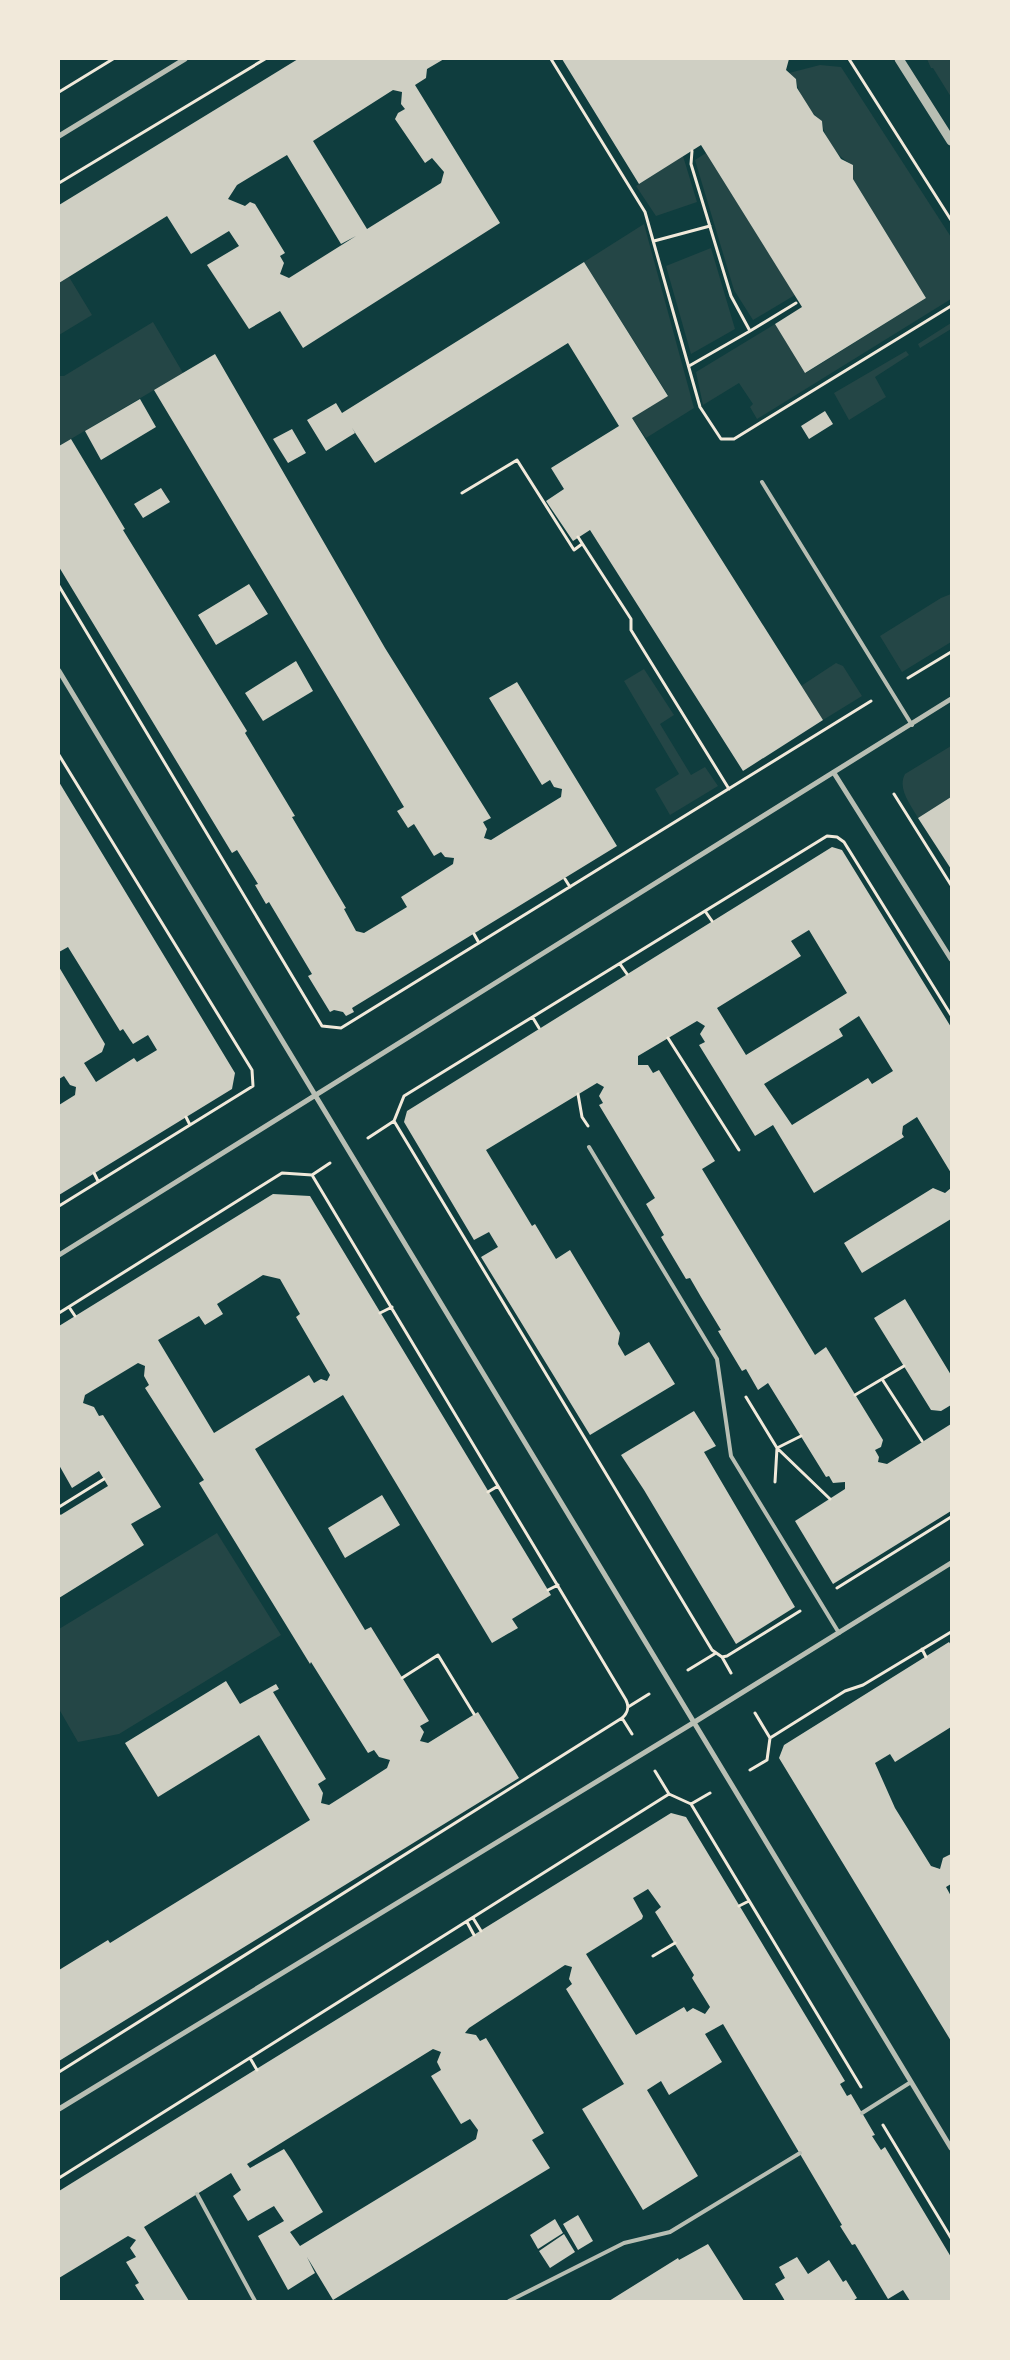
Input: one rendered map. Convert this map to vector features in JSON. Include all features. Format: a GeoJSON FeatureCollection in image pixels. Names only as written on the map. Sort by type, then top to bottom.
{"type":"FeatureCollection","features":[{"type":"Feature","properties":{"kind":"street"},"geometry":{"type":"LineString","coordinates":[[59,136],[184,59]]}},
{"type":"Feature","properties":{"kind":"street"},"geometry":{"type":"LineString","coordinates":[[898,59],[951,141]]}},
{"type":"Feature","properties":{"kind":"street"},"geometry":{"type":"LineString","coordinates":[[59,672],[951,2148]]}},
{"type":"Feature","properties":{"kind":"street"},"geometry":{"type":"LineString","coordinates":[[59,1255],[951,699]]}},
{"type":"Feature","properties":{"kind":"street"},"geometry":{"type":"LineString","coordinates":[[834,773],[951,959]]}},
{"type":"Feature","properties":{"kind":"street"},"geometry":{"type":"LineString","coordinates":[[59,2110],[693,1723],[951,1563]]}},
{"type":"Feature","properties":{"kind":"lane"},"geometry":{"type":"LineString","coordinates":[[762,482],[912,725]]}},
{"type":"Feature","properties":{"kind":"lane"},"geometry":{"type":"LineString","coordinates":[[589,1147],[717,1359],[731,1456],[838,1634]]}},
{"type":"Feature","properties":{"kind":"lane"},"geometry":{"type":"LineString","coordinates":[[862,2113],[911,2082]]}},
{"type":"Feature","properties":{"kind":"lane"},"geometry":{"type":"LineString","coordinates":[[510,2301],[624,2243],[670,2232],[800,2153]]}},
{"type":"Feature","properties":{"kind":"lane"},"geometry":{"type":"LineString","coordinates":[[197,2194],[255,2301]]}},
{"type":"Feature","properties":{"kind":"path"},"geometry":{"type":"LineString","coordinates":[[59,92],[113,59]]}},
{"type":"Feature","properties":{"kind":"path"},"geometry":{"type":"LineString","coordinates":[[59,183],[265,59]]}},
{"type":"Feature","properties":{"kind":"path"},"geometry":{"type":"LineString","coordinates":[[551,59],[646,212],[700,407],[715,433],[721,439],[734,440],[951,306]]}},
{"type":"Feature","properties":{"kind":"path"},"geometry":{"type":"LineString","coordinates":[[849,59],[951,220]]}},
{"type":"Feature","properties":{"kind":"path"},"geometry":{"type":"LineString","coordinates":[[692,151],[691,164],[731,296],[750,331]]}},
{"type":"Feature","properties":{"kind":"path"},"geometry":{"type":"LineString","coordinates":[[654,241],[710,226]]}},
{"type":"Feature","properties":{"kind":"path"},"geometry":{"type":"LineString","coordinates":[[689,366],[796,303]]}},
{"type":"Feature","properties":{"kind":"path"},"geometry":{"type":"LineString","coordinates":[[462,493],[517,460],[574,550],[582,544]]}},
{"type":"Feature","properties":{"kind":"path"},"geometry":{"type":"LineString","coordinates":[[578,538],[631,619],[631,630],[729,789]]}},
{"type":"Feature","properties":{"kind":"path"},"geometry":{"type":"LineString","coordinates":[[59,586],[322,1026],[341,1028],[951,652]]}},
{"type":"Feature","properties":{"kind":"path"},"geometry":{"type":"LineString","coordinates":[[59,756],[252,1070],[253,1086],[59,1206]]}},
{"type":"Feature","properties":{"kind":"path"},"geometry":{"type":"LineString","coordinates":[[894,794],[951,885]]}},
{"type":"Feature","properties":{"kind":"path"},"geometry":{"type":"LineString","coordinates":[[951,1015],[844,842],[837,837],[827,836],[404,1096],[394,1121],[712,1650],[722,1657],[727,1656],[951,1517]]}},
{"type":"Feature","properties":{"kind":"path"},"geometry":{"type":"LineString","coordinates":[[565,879],[570,888]]}},
{"type":"Feature","properties":{"kind":"path"},"geometry":{"type":"LineString","coordinates":[[705,911],[712,922]]}},
{"type":"Feature","properties":{"kind":"path"},"geometry":{"type":"LineString","coordinates":[[474,934],[479,943]]}},
{"type":"Feature","properties":{"kind":"path"},"geometry":{"type":"LineString","coordinates":[[620,964],[627,974]]}},
{"type":"Feature","properties":{"kind":"path"},"geometry":{"type":"LineString","coordinates":[[532,1018],[539,1028]]}},
{"type":"Feature","properties":{"kind":"path"},"geometry":{"type":"LineString","coordinates":[[668,1038],[739,1150]]}},
{"type":"Feature","properties":{"kind":"path"},"geometry":{"type":"LineString","coordinates":[[186,1117],[190,1125]]}},
{"type":"Feature","properties":{"kind":"path"},"geometry":{"type":"LineString","coordinates":[[94,1173],[98,1182]]}},
{"type":"Feature","properties":{"kind":"path"},"geometry":{"type":"LineString","coordinates":[[59,1313],[282,1173],[312,1175],[558,1585],[628,1707],[622,1718],[516,1782],[59,2072]]}},
{"type":"Feature","properties":{"kind":"path"},"geometry":{"type":"LineString","coordinates":[[69,1307],[75,1316]]}},
{"type":"Feature","properties":{"kind":"path"},"geometry":{"type":"LineString","coordinates":[[380,1313],[392,1307]]}},
{"type":"Feature","properties":{"kind":"path"},"geometry":{"type":"LineString","coordinates":[[856,1395],[904,1366]]}},
{"type":"Feature","properties":{"kind":"path"},"geometry":{"type":"LineString","coordinates":[[882,1379],[922,1441]]}},
{"type":"Feature","properties":{"kind":"path"},"geometry":{"type":"LineString","coordinates":[[801,1436],[776,1448],[830,1499]]}},
{"type":"Feature","properties":{"kind":"path"},"geometry":{"type":"LineString","coordinates":[[59,1507],[104,1479]]}},
{"type":"Feature","properties":{"kind":"path"},"geometry":{"type":"LineString","coordinates":[[488,1492],[498,1486]]}},
{"type":"Feature","properties":{"kind":"path"},"geometry":{"type":"LineString","coordinates":[[868,1562],[871,1567]]}},
{"type":"Feature","properties":{"kind":"path"},"geometry":{"type":"LineString","coordinates":[[548,1590],[558,1585]]}},
{"type":"Feature","properties":{"kind":"path"},"geometry":{"type":"LineString","coordinates":[[691,1804],[767,1760],[770,1738],[845,1691],[863,1686],[951,1632]]}},
{"type":"Feature","properties":{"kind":"path"},"geometry":{"type":"LineString","coordinates":[[922,1650],[926,1657]]}},
{"type":"Feature","properties":{"kind":"path"},"geometry":{"type":"LineString","coordinates":[[402,1678],[438,1655],[474,1714]]}},
{"type":"Feature","properties":{"kind":"path"},"geometry":{"type":"LineString","coordinates":[[59,2178],[669,1794],[691,1804],[951,2238]]}},
{"type":"Feature","properties":{"kind":"path"},"geometry":{"type":"LineString","coordinates":[[400,1851],[402,1856]]}},
{"type":"Feature","properties":{"kind":"path"},"geometry":{"type":"LineString","coordinates":[[739,1906],[749,1901]]}},
{"type":"Feature","properties":{"kind":"path"},"geometry":{"type":"LineString","coordinates":[[473,1918],[481,1931]]}},
{"type":"Feature","properties":{"kind":"path"},"geometry":{"type":"LineString","coordinates":[[467,1922],[474,1935]]}},
{"type":"Feature","properties":{"kind":"path"},"geometry":{"type":"LineString","coordinates":[[653,1956],[675,1943]]}},
{"type":"Feature","properties":{"kind":"path"},"geometry":{"type":"LineString","coordinates":[[250,2058],[257,2070]]}},
{"type":"Feature","properties":{"kind":"shaded area"},"geometry":{"type":"Polygon","coordinates":[[[927,59],[951,59],[951,97],[933,68],[931,68],[927,59]]]}},
{"type":"Feature","properties":{"kind":"shaded area"},"geometry":{"type":"Polygon","coordinates":[[[820,65],[841,67],[951,237],[951,299],[757,419],[750,407],[753,404],[739,383],[703,405],[696,372],[775,324],[806,373],[926,298],[853,179],[853,165],[847,162],[832,147],[825,134],[822,121],[809,108],[799,91],[796,79],[789,73],[820,65]]]}},
{"type":"Feature","properties":{"kind":"shaded area"},"geometry":{"type":"Polygon","coordinates":[[[706,153],[795,295],[753,320],[734,290],[695,160],[706,153]]]}},
{"type":"Feature","properties":{"kind":"shaded area"},"geometry":{"type":"Polygon","coordinates":[[[683,156],[697,202],[656,216],[636,186],[683,156]]]}},
{"type":"Feature","properties":{"kind":"shaded area"},"geometry":{"type":"Polygon","coordinates":[[[644,224],[694,408],[646,438],[632,418],[668,395],[584,262],[644,224]]]}},
{"type":"Feature","properties":{"kind":"shaded area"},"geometry":{"type":"Polygon","coordinates":[[[711,248],[735,329],[691,354],[666,266],[711,248]]]}},
{"type":"Feature","properties":{"kind":"shaded area"},"geometry":{"type":"Polygon","coordinates":[[[69,277],[92,315],[59,335],[59,283],[69,277]]]}},
{"type":"Feature","properties":{"kind":"shaded area"},"geometry":{"type":"Polygon","coordinates":[[[153,322],[183,373],[59,446],[59,376],[64,376],[153,322]]]}},
{"type":"Feature","properties":{"kind":"shaded area"},"geometry":{"type":"Polygon","coordinates":[[[951,323],[951,329],[920,348],[918,344],[951,323]]]}},
{"type":"Feature","properties":{"kind":"shaded area"},"geometry":{"type":"Polygon","coordinates":[[[906,351],[909,355],[875,377],[886,397],[849,420],[834,393],[906,351]]]}},
{"type":"Feature","properties":{"kind":"shaded area"},"geometry":{"type":"Polygon","coordinates":[[[951,594],[951,642],[902,672],[880,636],[941,598],[951,594]]]}},
{"type":"Feature","properties":{"kind":"shaded area"},"geometry":{"type":"Polygon","coordinates":[[[836,663],[843,666],[862,696],[823,720],[801,686],[836,663]]]}},
{"type":"Feature","properties":{"kind":"shaded area"},"geometry":{"type":"Polygon","coordinates":[[[644,669],[674,715],[660,724],[691,775],[705,767],[718,786],[670,815],[655,789],[679,774],[624,681],[644,669]]]}},
{"type":"Feature","properties":{"kind":"shaded area"},"geometry":{"type":"Polygon","coordinates":[[[951,746],[951,797],[918,818],[904,791],[903,780],[905,774],[951,746]]]}},
{"type":"Feature","properties":{"kind":"shaded area"},"geometry":{"type":"Polygon","coordinates":[[[217,1533],[281,1635],[119,1734],[78,1742],[59,1709],[59,1629],[217,1533]]]}},
{"type":"Feature","properties":{"kind":"building"},"geometry":{"type":"Polygon","coordinates":[[[298,59],[444,59],[427,69],[426,78],[415,85],[500,223],[303,348],[280,311],[249,329],[207,265],[239,246],[229,231],[191,254],[167,216],[59,283],[59,205],[298,59]],[[393,90],[313,141],[367,229],[441,183],[444,172],[432,158],[425,163],[395,119],[398,113],[405,109],[401,104],[402,92],[393,90]],[[287,155],[237,185],[228,199],[245,206],[250,202],[255,204],[285,253],[280,256],[284,263],[280,274],[289,278],[356,236],[341,244],[287,155]]]}},
{"type":"Feature","properties":{"kind":"building"},"geometry":{"type":"Polygon","coordinates":[[[562,59],[789,59],[786,70],[796,79],[797,88],[814,115],[822,121],[823,131],[841,159],[853,165],[853,179],[926,298],[805,373],[775,324],[802,307],[701,145],[639,184],[562,59]]]}},
{"type":"Feature","properties":{"kind":"building"},"geometry":{"type":"Polygon","coordinates":[[[584,262],[668,396],[632,418],[823,720],[743,771],[590,530],[573,541],[546,501],[564,489],[551,468],[619,426],[568,343],[375,463],[352,428],[355,433],[326,451],[307,420],[336,403],[342,413],[584,262]]]}},
{"type":"Feature","properties":{"kind":"building"},"geometry":{"type":"Polygon","coordinates":[[[215,354],[385,648],[491,818],[483,822],[487,829],[484,838],[491,840],[561,797],[562,789],[554,787],[550,780],[542,785],[489,698],[517,682],[617,846],[352,1008],[354,1012],[346,1016],[343,1012],[334,1010],[330,1012],[308,976],[312,974],[269,902],[266,904],[255,885],[258,884],[237,850],[232,853],[59,567],[59,446],[71,439],[125,529],[123,530],[247,731],[245,733],[295,816],[292,817],[346,908],[344,909],[356,931],[364,933],[407,907],[401,897],[453,864],[454,858],[445,857],[441,852],[434,856],[414,824],[408,828],[397,811],[404,807],[154,390],[215,354]]]}},
{"type":"Feature","properties":{"kind":"building"},"geometry":{"type":"Polygon","coordinates":[[[140,399],[156,427],[101,460],[85,431],[140,399]]]}},
{"type":"Feature","properties":{"kind":"building"},"geometry":{"type":"Polygon","coordinates":[[[825,411],[833,424],[809,439],[801,426],[825,411]]]}},
{"type":"Feature","properties":{"kind":"building"},"geometry":{"type":"Polygon","coordinates":[[[292,429],[306,453],[288,463],[273,439],[292,429]]]}},
{"type":"Feature","properties":{"kind":"building"},"geometry":{"type":"Polygon","coordinates":[[[161,488],[170,502],[143,518],[134,504],[161,488]]]}},
{"type":"Feature","properties":{"kind":"building"},"geometry":{"type":"Polygon","coordinates":[[[249,584],[268,614],[216,645],[198,615],[249,584]]]}},
{"type":"Feature","properties":{"kind":"building"},"geometry":{"type":"Polygon","coordinates":[[[296,661],[313,691],[263,721],[245,693],[296,661]]]}},
{"type":"Feature","properties":{"kind":"building"},"geometry":{"type":"Polygon","coordinates":[[[59,782],[235,1073],[232,1089],[59,1195],[59,1105],[75,1095],[76,1087],[70,1085],[64,1076],[59,1079],[59,967],[105,1044],[102,1052],[84,1063],[96,1082],[134,1058],[137,1062],[157,1050],[148,1035],[133,1044],[123,1029],[120,1031],[68,947],[59,952],[59,782]]]}},
{"type":"Feature","properties":{"kind":"building"},"geometry":{"type":"Polygon","coordinates":[[[951,797],[951,869],[918,818],[951,797]]]}},
{"type":"Feature","properties":{"kind":"building"},"geometry":{"type":"Polygon","coordinates":[[[832,847],[842,850],[951,1027],[951,1173],[917,1117],[903,1126],[902,1134],[904,1137],[814,1193],[773,1125],[755,1136],[699,1045],[705,1042],[700,1034],[705,1026],[697,1021],[638,1056],[638,1065],[648,1065],[653,1073],[659,1070],[715,1161],[702,1169],[815,1355],[826,1347],[883,1440],[881,1447],[875,1450],[879,1457],[878,1462],[887,1464],[951,1424],[951,1511],[833,1584],[795,1521],[845,1489],[845,1482],[833,1483],[829,1476],[826,1477],[768,1383],[758,1390],[746,1369],[742,1371],[718,1331],[721,1330],[690,1278],[686,1279],[661,1237],[664,1235],[646,1204],[655,1198],[599,1105],[603,1103],[599,1096],[604,1087],[597,1083],[486,1150],[532,1226],[535,1224],[556,1259],[570,1250],[620,1333],[618,1344],[625,1356],[649,1342],[675,1384],[590,1435],[481,1257],[498,1247],[489,1232],[474,1240],[404,1122],[407,1111],[832,847]],[[809,930],[791,941],[801,956],[717,1008],[746,1055],[847,993],[809,930]],[[859,1016],[839,1029],[843,1036],[764,1084],[792,1125],[868,1078],[872,1084],[893,1071],[859,1016]]]}},
{"type":"Feature","properties":{"kind":"building"},"geometry":{"type":"Polygon","coordinates":[[[933,1188],[945,1193],[951,1188],[951,1219],[862,1273],[844,1243],[933,1188]]]}},
{"type":"Feature","properties":{"kind":"building"},"geometry":{"type":"Polygon","coordinates":[[[273,1194],[310,1196],[551,1595],[512,1619],[518,1628],[492,1643],[343,1395],[255,1449],[365,1630],[371,1627],[429,1721],[420,1726],[424,1732],[420,1741],[428,1743],[478,1712],[519,1778],[59,2061],[59,1970],[108,1940],[110,1943],[310,1820],[259,1735],[158,1797],[125,1743],[226,1681],[240,1704],[276,1684],[279,1689],[273,1692],[326,1779],[318,1784],[323,1793],[321,1803],[329,1805],[387,1768],[390,1760],[379,1757],[374,1750],[368,1753],[311,1662],[310,1664],[199,1483],[204,1480],[145,1388],[149,1385],[144,1376],[145,1366],[138,1363],[85,1395],[83,1403],[94,1407],[99,1416],[103,1415],[161,1507],[131,1524],[144,1545],[59,1598],[59,1516],[108,1486],[99,1471],[72,1488],[59,1465],[59,1326],[273,1194]],[[263,1275],[217,1304],[223,1314],[205,1325],[199,1316],[158,1340],[214,1433],[309,1375],[314,1383],[321,1379],[327,1381],[330,1375],[296,1317],[300,1314],[280,1279],[263,1275]]]}},
{"type":"Feature","properties":{"kind":"building"},"geometry":{"type":"Polygon","coordinates":[[[905,1299],[951,1375],[951,1405],[941,1411],[931,1410],[874,1318],[905,1299]]]}},
{"type":"Feature","properties":{"kind":"building"},"geometry":{"type":"Polygon","coordinates":[[[694,1411],[716,1446],[704,1452],[795,1607],[736,1644],[621,1455],[694,1411]]]}},
{"type":"Feature","properties":{"kind":"building"},"geometry":{"type":"Polygon","coordinates":[[[382,1495],[400,1525],[345,1558],[328,1528],[382,1495]]]}},
{"type":"Feature","properties":{"kind":"building"},"geometry":{"type":"Polygon","coordinates":[[[949,1642],[951,1645],[951,1727],[895,1762],[890,1754],[875,1763],[895,1808],[931,1866],[940,1869],[943,1858],[951,1854],[951,1884],[946,1887],[951,1896],[951,2041],[779,1758],[784,1745],[949,1642]]]}},
{"type":"Feature","properties":{"kind":"building"},"geometry":{"type":"Polygon","coordinates":[[[671,1813],[686,1817],[845,2081],[840,2084],[847,2096],[851,2094],[875,2135],[872,2136],[881,2150],[885,2147],[951,2257],[951,2301],[910,2301],[903,2290],[888,2299],[855,2244],[852,2245],[840,2226],[842,2225],[723,2024],[705,2034],[722,2062],[669,2095],[661,2081],[647,2090],[698,2176],[643,2210],[582,2109],[624,2084],[566,1989],[572,1984],[569,1979],[572,1967],[565,1965],[469,2028],[465,2033],[476,2035],[480,2041],[486,2038],[544,2133],[532,2140],[550,2168],[333,2300],[307,2257],[315,2273],[288,2290],[258,2236],[284,2221],[274,2206],[248,2221],[233,2196],[241,2190],[231,2173],[144,2227],[189,2301],[145,2301],[135,2285],[139,2283],[126,2262],[136,2257],[130,2248],[136,2240],[128,2236],[59,2278],[59,2191],[671,1813]],[[648,1889],[633,1898],[643,1916],[642,1919],[586,1954],[636,2035],[684,2007],[687,2012],[693,2008],[705,2014],[710,2007],[692,1978],[694,1975],[655,1912],[661,1907],[648,1889]],[[433,2049],[247,2164],[250,2168],[284,2149],[292,2161],[323,2212],[290,2232],[300,2246],[476,2139],[478,2130],[470,2119],[461,2124],[431,2076],[441,2070],[437,2062],[441,2052],[433,2049]]]}},
{"type":"Feature","properties":{"kind":"building"},"geometry":{"type":"Polygon","coordinates":[[[578,2215],[593,2241],[578,2250],[563,2224],[578,2215]]]}},
{"type":"Feature","properties":{"kind":"building"},"geometry":{"type":"Polygon","coordinates":[[[555,2219],[563,2233],[538,2249],[530,2235],[555,2219]]]}},
{"type":"Feature","properties":{"kind":"building"},"geometry":{"type":"Polygon","coordinates":[[[564,2234],[575,2252],[550,2268],[539,2251],[564,2234]]]}},
{"type":"Feature","properties":{"kind":"building"},"geometry":{"type":"Polygon","coordinates":[[[708,2244],[744,2301],[609,2301],[678,2258],[679,2260],[708,2244]]]}},
{"type":"Feature","properties":{"kind":"building"},"geometry":{"type":"Polygon","coordinates":[[[797,2257],[808,2274],[829,2260],[843,2282],[846,2280],[857,2298],[853,2301],[785,2301],[775,2284],[785,2278],[779,2267],[797,2257]]]}}]}
